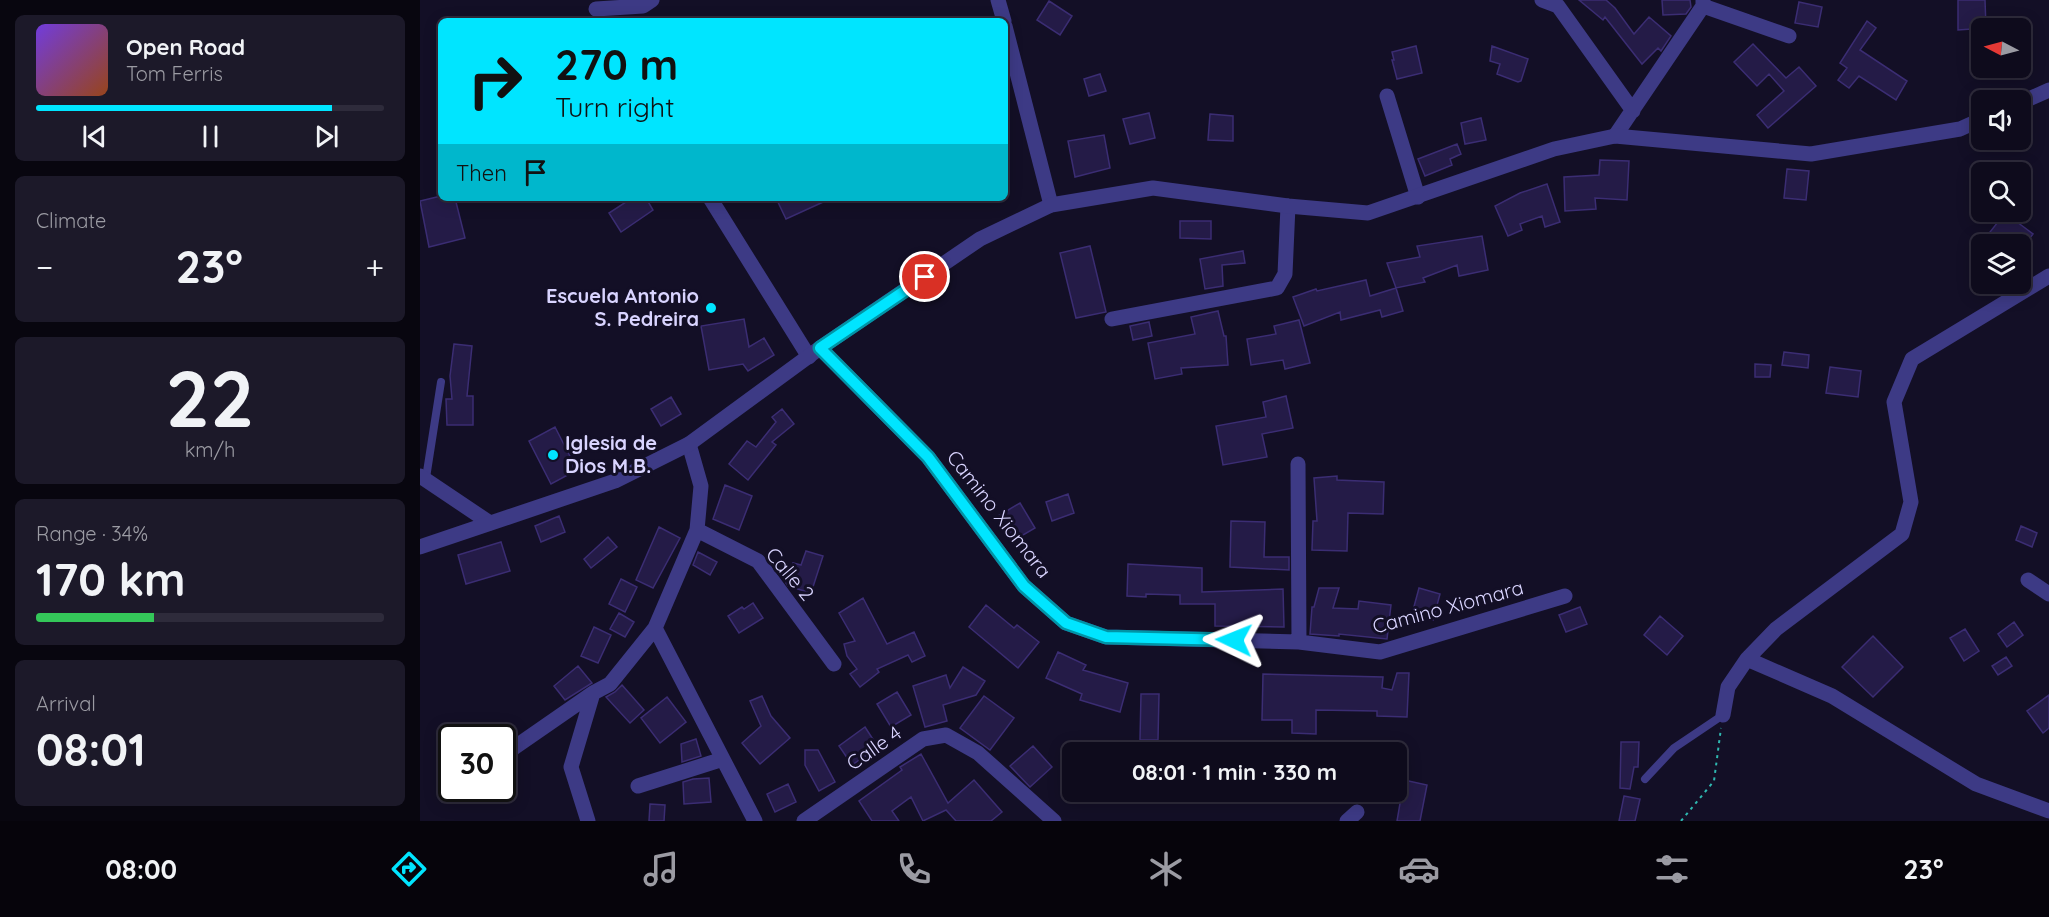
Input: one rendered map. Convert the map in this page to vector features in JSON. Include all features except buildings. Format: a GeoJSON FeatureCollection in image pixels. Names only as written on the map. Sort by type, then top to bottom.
{"type":"FeatureCollection","features":[{"type":"Feature","properties":{"kind":"street"},"geometry":{"type":"LineString","coordinates":[[596,10],[643,6],[652,0]]}},
{"type":"Feature","properties":{"kind":"street"},"geometry":{"type":"LineString","coordinates":[[998,0],[1003,18]]}},
{"type":"Feature","properties":{"kind":"street"},"geometry":{"type":"LineString","coordinates":[[1542,0],[1558,6],[1633,111]]}},
{"type":"Feature","properties":{"kind":"street"},"geometry":{"type":"LineString","coordinates":[[1615,136],[1703,3],[1789,36]]}},
{"type":"Feature","properties":{"kind":"street"},"geometry":{"type":"LineString","coordinates":[[1008,38],[1051,205]]}},
{"type":"Feature","properties":{"kind":"street"},"geometry":{"type":"LineString","coordinates":[[2031,98],[2049,90]]}},
{"type":"Feature","properties":{"kind":"street"},"geometry":{"type":"LineString","coordinates":[[1387,96],[1418,197]]}},
{"type":"Feature","properties":{"kind":"street"},"geometry":{"type":"LineString","coordinates":[[420,547],[615,481],[689,444],[815,353],[980,239],[1051,205],[1153,188],[1288,206],[1368,213],[1554,149],[1615,136],[1811,154],[1960,129],[1971,124]]}},
{"type":"Feature","properties":{"kind":"street","name":"Camino Xiomara"},"geometry":{"type":"LineString","coordinates":[[712,201],[815,353],[928,457],[1024,586],[1066,623],[1106,637],[1299,642],[1380,652],[1565,596]]}},
{"type":"Feature","properties":{"kind":"street"},"geometry":{"type":"LineString","coordinates":[[1112,319],[1277,288],[1285,274],[1288,206]]}},
{"type":"Feature","properties":{"kind":"street"},"geometry":{"type":"LineString","coordinates":[[1723,715],[1728,687],[1748,659],[1776,629],[1902,534],[1911,502],[1894,402],[1912,359],[2049,276]]}},
{"type":"Feature","properties":{"kind":"street"},"geometry":{"type":"LineString","coordinates":[[516,746],[593,693],[610,684],[635,656],[655,628],[697,531],[701,486],[689,444]]}},
{"type":"Feature","properties":{"kind":"street"},"geometry":{"type":"LineString","coordinates":[[1298,464],[1299,642]]}},
{"type":"Feature","properties":{"kind":"street"},"geometry":{"type":"LineString","coordinates":[[423,477],[490,522]]}},
{"type":"Feature","properties":{"kind":"street","name":"Calle 2"},"geometry":{"type":"LineString","coordinates":[[697,531],[758,561],[834,664]]}},
{"type":"Feature","properties":{"kind":"street"},"geometry":{"type":"LineString","coordinates":[[2028,580],[2049,594]]}},
{"type":"Feature","properties":{"kind":"street"},"geometry":{"type":"LineString","coordinates":[[655,628],[754,821]]}},
{"type":"Feature","properties":{"kind":"street"},"geometry":{"type":"LineString","coordinates":[[1748,659],[1832,696],[1976,784],[2049,811]]}},
{"type":"Feature","properties":{"kind":"street"},"geometry":{"type":"LineString","coordinates":[[588,821],[571,767],[593,693]]}},
{"type":"Feature","properties":{"kind":"street","name":"Calle 4"},"geometry":{"type":"LineString","coordinates":[[804,821],[923,739],[946,735],[978,753],[1054,821]]}},
{"type":"Feature","properties":{"kind":"street"},"geometry":{"type":"LineString","coordinates":[[638,786],[723,759]]}},
{"type":"Feature","properties":{"kind":"lane"},"geometry":{"type":"LineString","coordinates":[[423,477],[441,382]]}},
{"type":"Feature","properties":{"kind":"lane"},"geometry":{"type":"LineString","coordinates":[[1645,779],[1674,748],[1723,715]]}},
{"type":"Feature","properties":{"kind":"path"},"geometry":{"type":"LineString","coordinates":[[1681,821],[1714,781],[1723,715]]}},
{"type":"Feature","properties":{"kind":"place","name":"Escuela Antonio S. Pedreira"},"geometry":{"type":"Point","coordinates":[711,308]}},
{"type":"Feature","properties":{"kind":"place","name":"Iglesia de Dios M.B."},"geometry":{"type":"Point","coordinates":[553,455]}},
{"type":"Feature","properties":{"kind":"route"},"geometry":{"type":"LineString","coordinates":[[925,277],[820,348],[928,457],[1024,586],[1066,623],[1106,637],[1234,640]]}}]}
